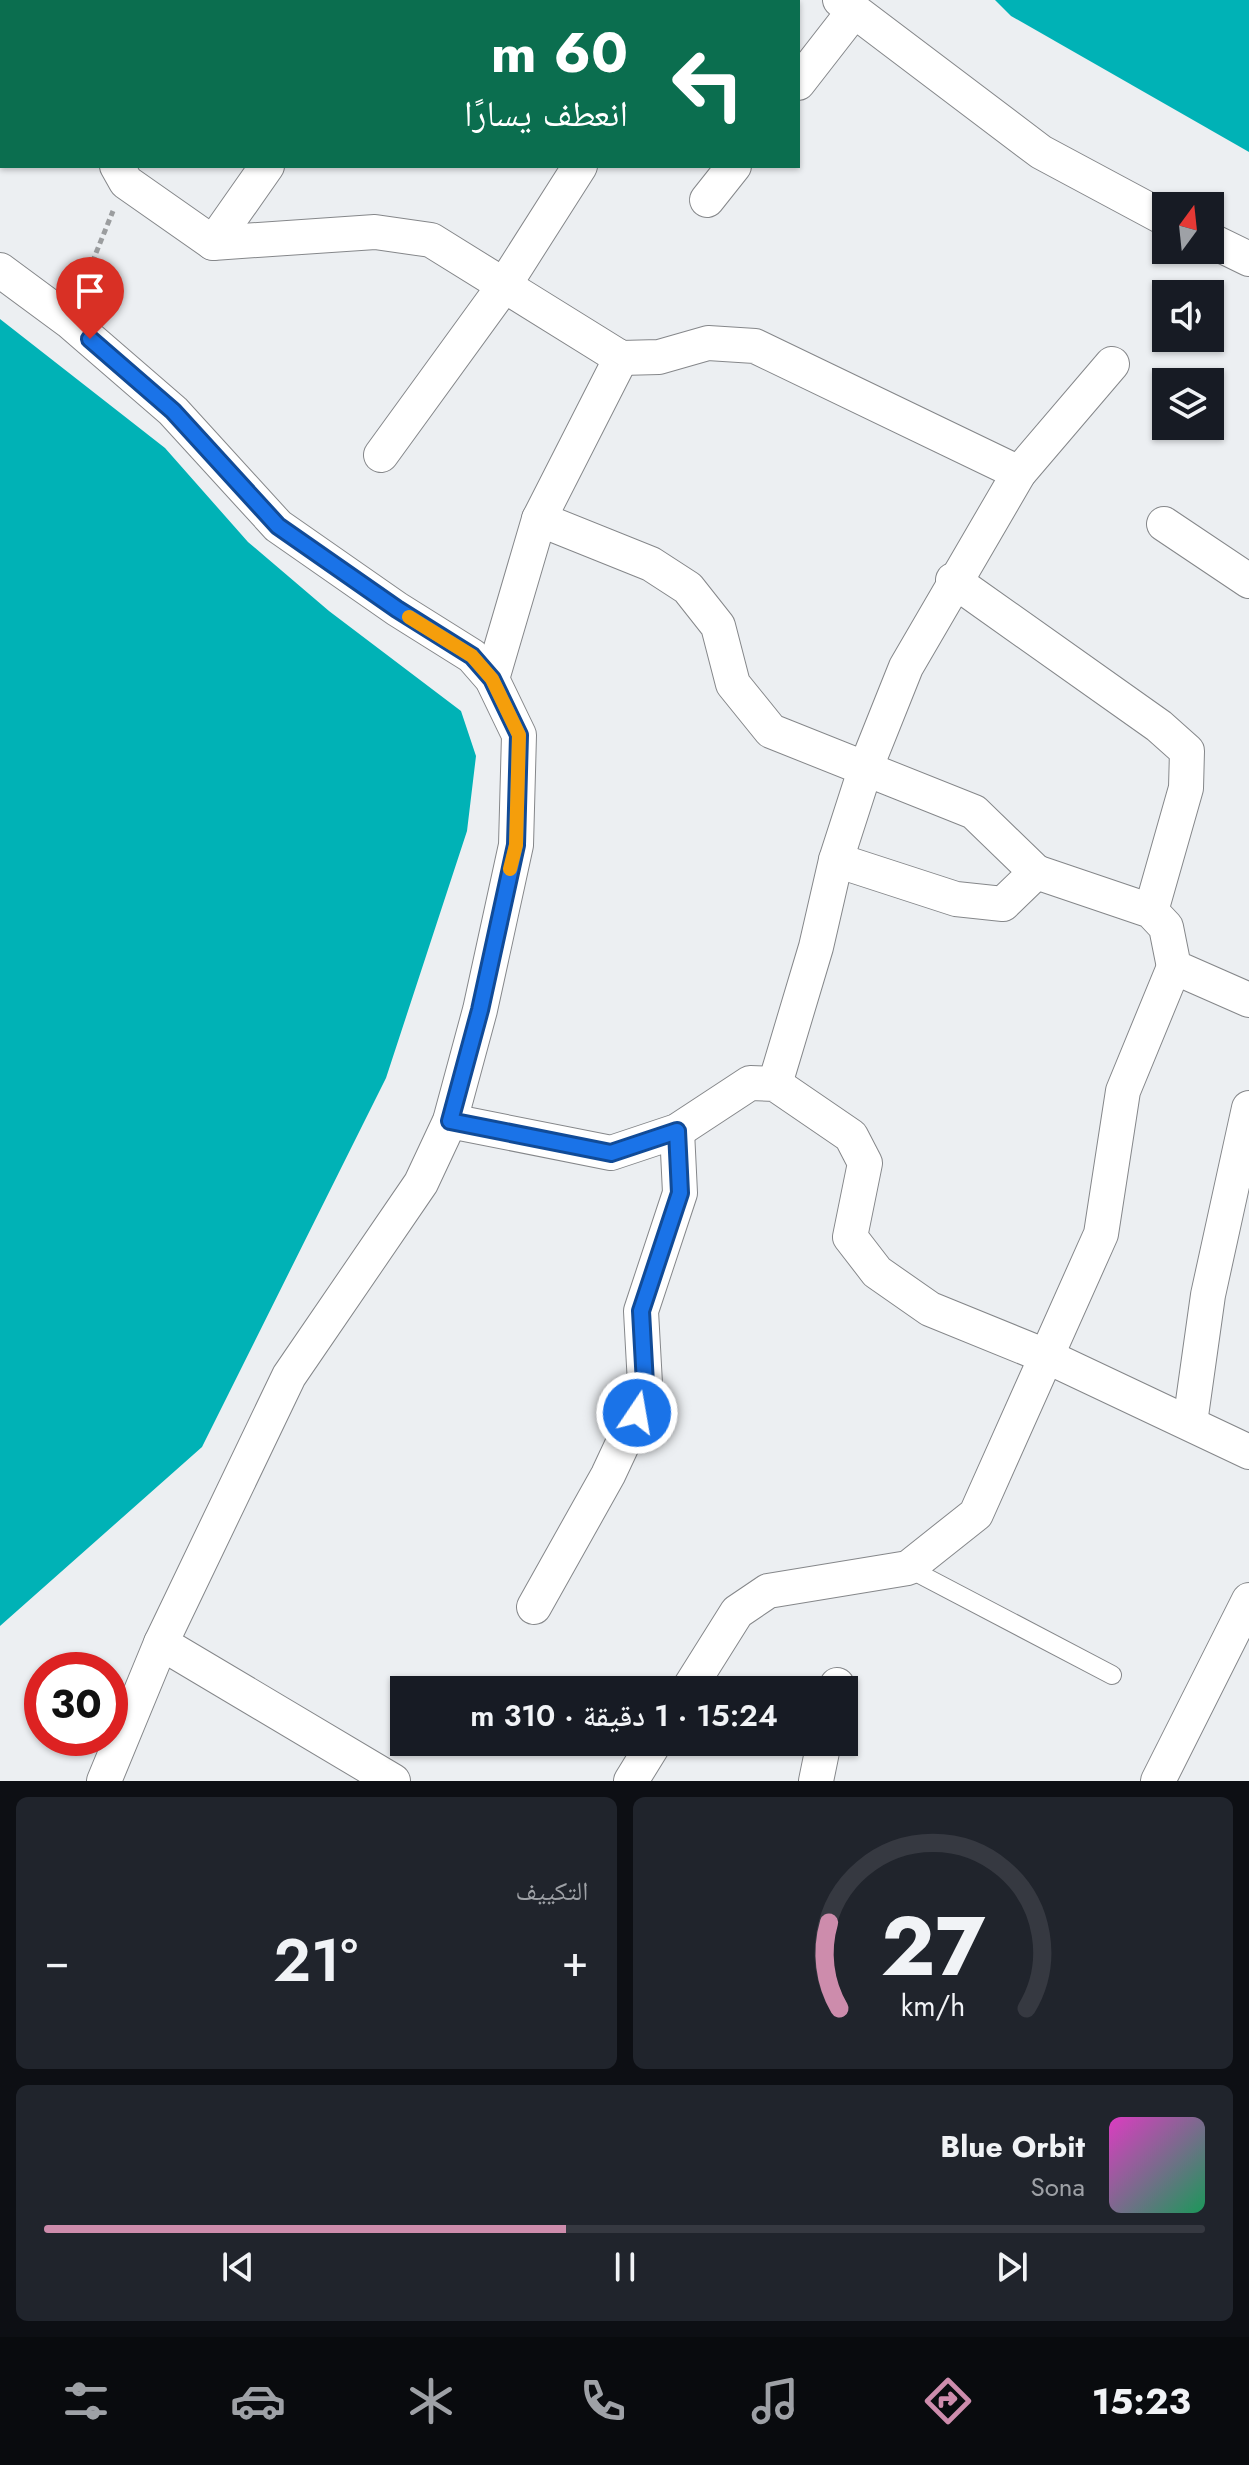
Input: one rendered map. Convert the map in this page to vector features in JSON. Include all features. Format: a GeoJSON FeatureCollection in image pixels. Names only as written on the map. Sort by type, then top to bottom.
{"type":"FeatureCollection","features":[{"type":"Feature","properties":{"kind":"street"},"geometry":{"type":"LineString","coordinates":[[800,80],[847,5],[1041,152],[1152,211]]}},
{"type":"Feature","properties":{"kind":"street"},"geometry":{"type":"LineString","coordinates":[[213,243],[266,168]]}},
{"type":"Feature","properties":{"kind":"street"},"geometry":{"type":"LineString","coordinates":[[381,455],[503,287],[579,168]]}},
{"type":"Feature","properties":{"kind":"street"},"geometry":{"type":"LineString","coordinates":[[707,200],[732,168]]}},
{"type":"Feature","properties":{"kind":"street"},"geometry":{"type":"LineString","coordinates":[[121,174],[213,243],[375,232],[431,240],[621,358],[659,357],[708,343],[755,346],[1019,473]]}},
{"type":"Feature","properties":{"kind":"street"},"geometry":{"type":"LineString","coordinates":[[1224,247],[1249,259]]}},
{"type":"Feature","properties":{"kind":"street"},"geometry":{"type":"LineString","coordinates":[[0,270],[69,321],[173,411],[278,526],[397,609],[472,656],[492,679],[519,735],[516,845],[480,1010],[450,1121],[421,1183],[289,1376],[161,1643],[104,1781]]}},
{"type":"Feature","properties":{"kind":"street"},"geometry":{"type":"LineString","coordinates":[[492,679],[539,519],[621,358]]}},
{"type":"Feature","properties":{"kind":"street"},"geometry":{"type":"LineString","coordinates":[[775,1084],[816,947],[836,860],[866,767],[906,667],[953,580],[1019,473],[1112,364]]}},
{"type":"Feature","properties":{"kind":"street"},"geometry":{"type":"LineString","coordinates":[[539,519],[651,564],[688,588],[718,626],[733,684],[771,731],[974,812],[1036,872],[1151,911],[1166,927],[1174,967],[1123,1091],[1101,1234],[976,1514],[908,1568],[768,1591],[737,1612],[697,1676]]}},
{"type":"Feature","properties":{"kind":"street"},"geometry":{"type":"LineString","coordinates":[[1164,524],[1249,581]]}},
{"type":"Feature","properties":{"kind":"street"},"geometry":{"type":"LineString","coordinates":[[953,580],[1159,726],[1187,751],[1186,788],[1151,911]]}},
{"type":"Feature","properties":{"kind":"street"},"geometry":{"type":"LineString","coordinates":[[836,860],[956,899],[1003,904],[1036,872]]}},
{"type":"Feature","properties":{"kind":"street"},"geometry":{"type":"LineString","coordinates":[[1174,967],[1249,1000]]}},
{"type":"Feature","properties":{"kind":"street"},"geometry":{"type":"LineString","coordinates":[[450,1121],[611,1153],[677,1131],[750,1083],[775,1084],[851,1136],[865,1163],[850,1237],[877,1272],[930,1309],[1048,1357],[1249,1452]]}},
{"type":"Feature","properties":{"kind":"street"},"geometry":{"type":"LineString","coordinates":[[1190,1423],[1208,1295],[1238,1203],[1249,1108]]}},
{"type":"Feature","properties":{"kind":"street"},"geometry":{"type":"LineString","coordinates":[[534,1607],[608,1475],[637,1413],[645,1384],[641,1311],[680,1193],[677,1131]]}},
{"type":"Feature","properties":{"kind":"street"},"geometry":{"type":"LineString","coordinates":[[1158,1781],[1249,1600]]}},
{"type":"Feature","properties":{"kind":"street"},"geometry":{"type":"LineString","coordinates":[[161,1643],[393,1781]]}},
{"type":"Feature","properties":{"kind":"street"},"geometry":{"type":"LineString","coordinates":[[631,1781],[646,1756]]}},
{"type":"Feature","properties":{"kind":"street"},"geometry":{"type":"LineString","coordinates":[[816,1781],[821,1756]]}},
{"type":"Feature","properties":{"kind":"lane"},"geometry":{"type":"LineString","coordinates":[[908,1568],[1112,1675]]}},
{"type":"Feature","properties":{"kind":"path"},"geometry":{"type":"LineString","coordinates":[[69,321],[121,174]]}},
{"type":"Feature","properties":{"kind":"water"},"geometry":{"type":"Polygon","coordinates":[[[995,0],[1249,0],[1249,152],[1011,16],[995,0]]]}},
{"type":"Feature","properties":{"kind":"water"},"geometry":{"type":"Polygon","coordinates":[[[0,319],[165,448],[248,542],[329,611],[461,711],[476,756],[467,831],[386,1078],[202,1447],[0,1626],[0,319]]]}},
{"type":"Feature","properties":{"kind":"slow traffic"},"geometry":{"type":"LineString","coordinates":[[409,617],[472,656],[492,679],[519,735],[516,845],[510,869]]}},
{"type":"Feature","properties":{"kind":"route"},"geometry":{"type":"LineString","coordinates":[[90,339],[173,411],[278,526],[397,609],[472,656],[492,679],[519,735],[516,845],[480,1010],[450,1121],[611,1153],[677,1131],[680,1193],[641,1311],[645,1384],[637,1413]]}}]}
